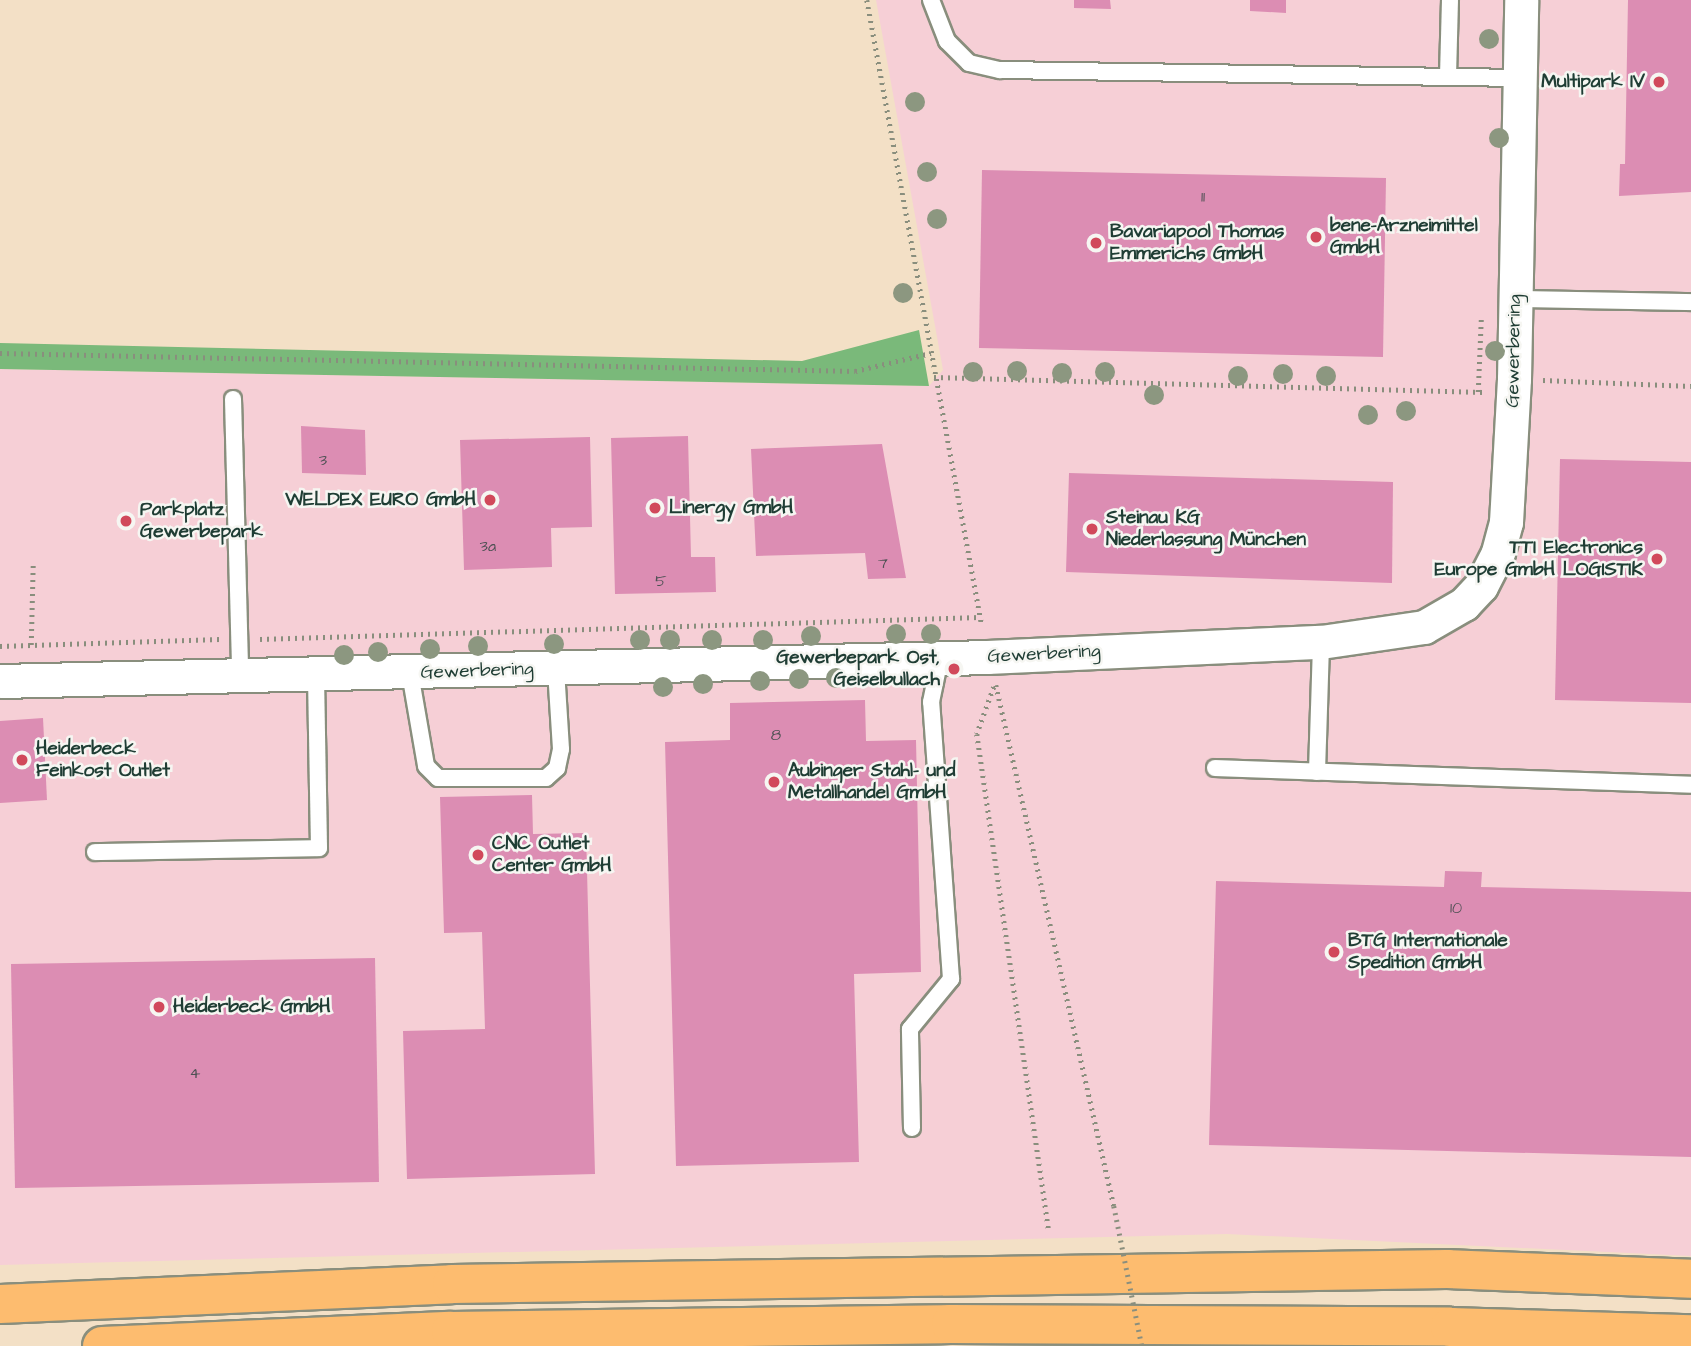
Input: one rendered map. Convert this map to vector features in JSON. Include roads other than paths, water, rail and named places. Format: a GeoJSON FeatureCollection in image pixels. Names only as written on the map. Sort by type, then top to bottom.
{"type":"FeatureCollection","features":[{"type":"Feature","properties":{"kind":"highway"},"geometry":{"type":"LineString","coordinates":[[0,1304],[494,1283],[1447,1269],[1691,1279]]}},
{"type":"Feature","properties":{"kind":"highway"},"geometry":{"type":"LineString","coordinates":[[102,1346],[451,1331],[951,1324],[1450,1327],[1691,1334]]}},
{"type":"Feature","properties":{"kind":"street","name":"Gewerbering"},"geometry":{"type":"LineString","coordinates":[[0,681],[940,658],[991,670],[1321,642],[1424,627],[1464,604],[1481,586],[1498,552],[1506,522],[1514,386],[1521,0]]}},
{"type":"Feature","properties":{"kind":"lane"},"geometry":{"type":"LineString","coordinates":[[931,0],[947,41],[969,63],[1000,70],[1519,78]]}},
{"type":"Feature","properties":{"kind":"lane"},"geometry":{"type":"LineString","coordinates":[[1448,76],[1450,0]]}},
{"type":"Feature","properties":{"kind":"lane"},"geometry":{"type":"LineString","coordinates":[[1516,299],[1691,302]]}},
{"type":"Feature","properties":{"kind":"lane"},"geometry":{"type":"LineString","coordinates":[[233,399],[240,675]]}},
{"type":"Feature","properties":{"kind":"lane"},"geometry":{"type":"LineString","coordinates":[[1317,772],[1321,642]]}},
{"type":"Feature","properties":{"kind":"lane"},"geometry":{"type":"LineString","coordinates":[[912,1128],[910,1029],[951,978],[930,702],[940,658]]}},
{"type":"Feature","properties":{"kind":"lane"},"geometry":{"type":"LineString","coordinates":[[410,673],[426,766],[438,778],[546,778],[557,768],[561,749],[556,669]]}},
{"type":"Feature","properties":{"kind":"lane"},"geometry":{"type":"LineString","coordinates":[[95,852],[319,848],[316,675]]}},
{"type":"Feature","properties":{"kind":"lane"},"geometry":{"type":"LineString","coordinates":[[1215,768],[1691,785]]}},
{"type":"Feature","properties":{"kind":"place","name":"Multipark IV"},"geometry":{"type":"Point","coordinates":[1659,82]}},
{"type":"Feature","properties":{"kind":"place","name":"bene-Arzneimittel GmbH"},"geometry":{"type":"Point","coordinates":[1316,237]}},
{"type":"Feature","properties":{"kind":"place","name":"Bavariapool Thomas Emmerichs GmbH"},"geometry":{"type":"Point","coordinates":[1096,243]}},
{"type":"Feature","properties":{"kind":"place","name":"WELDEX EURO GmbH"},"geometry":{"type":"Point","coordinates":[490,500]}},
{"type":"Feature","properties":{"kind":"place","name":"Linergy GmbH"},"geometry":{"type":"Point","coordinates":[655,508]}},
{"type":"Feature","properties":{"kind":"place","name":"Parkplatz Gewerbepark"},"geometry":{"type":"Point","coordinates":[126,521]}},
{"type":"Feature","properties":{"kind":"place","name":"Steinau KG Niederlassung München"},"geometry":{"type":"Point","coordinates":[1092,529]}},
{"type":"Feature","properties":{"kind":"place","name":"TTI Electronics Europe GmbH LOGISTIK"},"geometry":{"type":"Point","coordinates":[1657,559]}},
{"type":"Feature","properties":{"kind":"place","name":"Gewerbepark Ost, Geiselbullach"},"geometry":{"type":"Point","coordinates":[954,669]}},
{"type":"Feature","properties":{"kind":"place","name":"Heiderbeck Feinkost Outlet"},"geometry":{"type":"Point","coordinates":[22,760]}},
{"type":"Feature","properties":{"kind":"place","name":"Aubinger Stahl- und Metallhandel GmbH"},"geometry":{"type":"Point","coordinates":[774,782]}},
{"type":"Feature","properties":{"kind":"place","name":"CNC Outlet Center GmbH"},"geometry":{"type":"Point","coordinates":[478,855]}},
{"type":"Feature","properties":{"kind":"place","name":"BTG Internationale Spedition GmbH"},"geometry":{"type":"Point","coordinates":[1334,952]}},
{"type":"Feature","properties":{"kind":"place","name":"Heiderbeck GmbH"},"geometry":{"type":"Point","coordinates":[159,1007]}}]}
